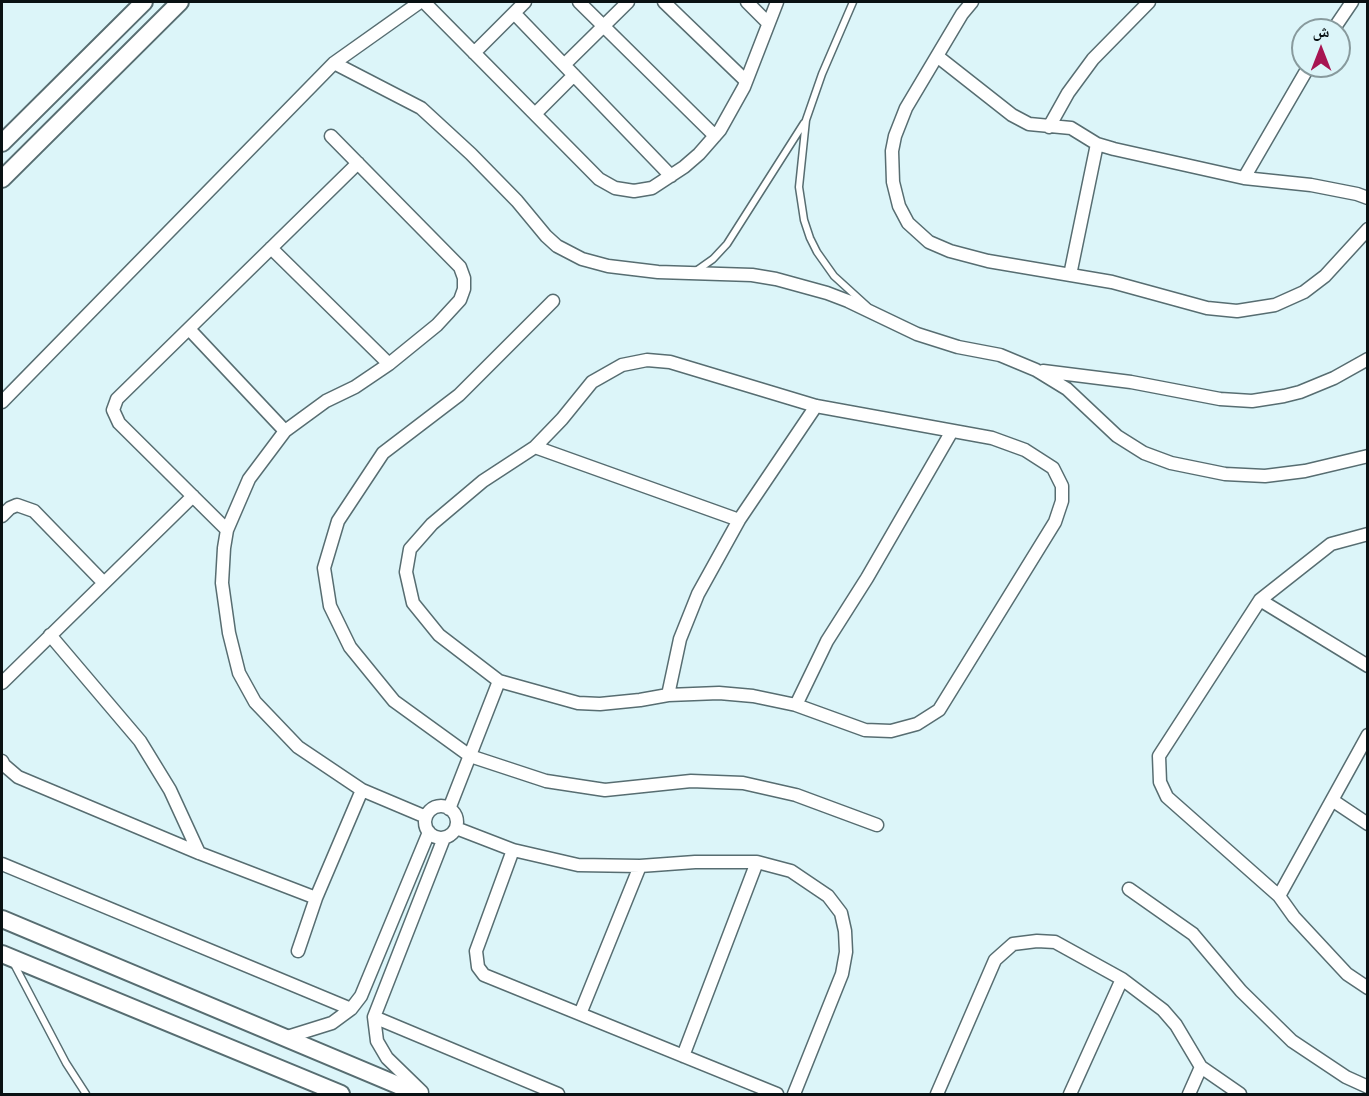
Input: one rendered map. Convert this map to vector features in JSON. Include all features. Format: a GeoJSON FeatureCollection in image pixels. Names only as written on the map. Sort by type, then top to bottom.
{"type":"FeatureCollection","features":[{"type":"Feature","properties":{"kind":"street"},"geometry":{"type":"LineString","coordinates":[[125,21],[137,2]]}},
{"type":"Feature","properties":{"kind":"street"},"geometry":{"type":"LineString","coordinates":[[2,143],[144,2]]}},
{"type":"Feature","properties":{"kind":"street"},"geometry":{"type":"LineString","coordinates":[[2,179],[180,2]]}},
{"type":"Feature","properties":{"kind":"street"},"geometry":{"type":"LineString","coordinates":[[2,402],[334,63],[422,2],[599,179],[624,190],[643,190],[660,183],[699,154],[715,136],[733,109],[746,81],[777,2]]}},
{"type":"Feature","properties":{"kind":"street"},"geometry":{"type":"LineString","coordinates":[[474,53],[525,2]]}},
{"type":"Feature","properties":{"kind":"street"},"geometry":{"type":"LineString","coordinates":[[579,2],[715,136]]}},
{"type":"Feature","properties":{"kind":"street"},"geometry":{"type":"LineString","coordinates":[[564,65],[628,2]]}},
{"type":"Feature","properties":{"kind":"street"},"geometry":{"type":"LineString","coordinates":[[664,2],[746,81]]}},
{"type":"Feature","properties":{"kind":"street"},"geometry":{"type":"LineString","coordinates":[[747,2],[768,23]]}},
{"type":"Feature","properties":{"kind":"street"},"geometry":{"type":"LineString","coordinates":[[972,2],[962,14],[906,108],[895,136],[892,151],[893,182],[903,215],[921,237],[950,251],[1014,267],[1138,288],[1207,308],[1249,310],[1285,301],[1309,288],[1325,276],[1368,229]]}},
{"type":"Feature","properties":{"kind":"street"},"geometry":{"type":"LineString","coordinates":[[1049,127],[1068,93],[1093,59],[1149,2]]}},
{"type":"Feature","properties":{"kind":"street"},"geometry":{"type":"LineString","coordinates":[[1341,18],[1352,2]]}},
{"type":"Feature","properties":{"kind":"street"},"geometry":{"type":"LineString","coordinates":[[514,13],[671,176]]}},
{"type":"Feature","properties":{"kind":"street"},"geometry":{"type":"LineString","coordinates":[[936,56],[1012,115],[1029,124],[1071,128],[1097,144],[1244,178],[1311,184],[1368,198]]}},
{"type":"Feature","properties":{"kind":"street"},"geometry":{"type":"LineString","coordinates":[[334,63],[421,108],[502,185],[546,236],[570,254],[594,264],[690,274],[730,273],[776,279],[827,293],[917,334],[958,347],[1000,356],[1036,370],[1067,389],[1117,436],[1144,453],[1171,463],[1225,474],[1265,476],[1305,471],[1368,456]]}},
{"type":"Feature","properties":{"kind":"street"},"geometry":{"type":"LineString","coordinates":[[535,114],[574,75]]}},
{"type":"Feature","properties":{"kind":"street"},"geometry":{"type":"LineString","coordinates":[[1244,178],[1302,78]]}},
{"type":"Feature","properties":{"kind":"street"},"geometry":{"type":"LineString","coordinates":[[331,136],[460,267],[464,278],[464,289],[460,300],[436,325],[389,364],[355,387],[326,401],[285,431],[249,479],[227,530],[222,583],[229,633],[239,673],[255,702],[298,747],[362,790],[426,817]]}},
{"type":"Feature","properties":{"kind":"street"},"geometry":{"type":"LineString","coordinates":[[1070,275],[1097,144]]}},
{"type":"Feature","properties":{"kind":"street"},"geometry":{"type":"LineString","coordinates":[[227,530],[119,423],[113,410],[117,399],[358,163]]}},
{"type":"Feature","properties":{"kind":"street"},"geometry":{"type":"LineString","coordinates":[[271,248],[389,364]]}},
{"type":"Feature","properties":{"kind":"street"},"geometry":{"type":"LineString","coordinates":[[553,301],[459,394],[383,453],[338,521],[324,568],[330,606],[350,647],[394,701],[470,756],[546,781],[604,790],[691,781],[743,783],[795,795],[877,825]]}},
{"type":"Feature","properties":{"kind":"street"},"geometry":{"type":"LineString","coordinates":[[189,329],[285,431]]}},
{"type":"Feature","properties":{"kind":"street"},"geometry":{"type":"LineString","coordinates":[[1036,370],[1131,382],[1220,399],[1252,401],[1300,392],[1334,378],[1368,359]]}},
{"type":"Feature","properties":{"kind":"street"},"geometry":{"type":"LineString","coordinates":[[647,360],[670,362],[816,406],[992,438],[1025,450],[1053,468],[1062,486],[1062,501],[1055,522],[939,710],[917,724],[891,731],[865,730],[795,705],[753,696],[719,693],[668,695],[600,704],[578,703],[499,681],[439,635],[413,603],[406,573],[410,549],[432,524],[483,481],[535,447],[592,381],[622,365],[647,360]]}},
{"type":"Feature","properties":{"kind":"street"},"geometry":{"type":"LineString","coordinates":[[668,695],[680,639],[699,594],[739,520],[816,406]]}},
{"type":"Feature","properties":{"kind":"street"},"geometry":{"type":"LineString","coordinates":[[795,705],[827,641],[867,578],[952,431]]}},
{"type":"Feature","properties":{"kind":"street"},"geometry":{"type":"LineString","coordinates":[[535,447],[739,520]]}},
{"type":"Feature","properties":{"kind":"street"},"geometry":{"type":"LineString","coordinates":[[2,683],[193,496]]}},
{"type":"Feature","properties":{"kind":"street"},"geometry":{"type":"LineString","coordinates":[[2,516],[17,505],[34,511],[103,582]]}},
{"type":"Feature","properties":{"kind":"street"},"geometry":{"type":"LineString","coordinates":[[1368,534],[1331,544],[1260,600],[1159,756],[1160,782],[1167,797],[1279,897],[1294,917],[1347,974],[1368,988]]}},
{"type":"Feature","properties":{"kind":"street"},"geometry":{"type":"LineString","coordinates":[[1260,600],[1368,666]]}},
{"type":"Feature","properties":{"kind":"street"},"geometry":{"type":"LineString","coordinates":[[50,635],[140,741],[170,790],[199,853]]}},
{"type":"Feature","properties":{"kind":"street"},"geometry":{"type":"LineString","coordinates":[[449,809],[499,681]]}},
{"type":"Feature","properties":{"kind":"street"},"geometry":{"type":"LineString","coordinates":[[1279,897],[1368,735]]}},
{"type":"Feature","properties":{"kind":"street"},"geometry":{"type":"LineString","coordinates":[[2,761],[18,777],[199,853],[316,898]]}},
{"type":"Feature","properties":{"kind":"street"},"geometry":{"type":"LineString","coordinates":[[298,951],[316,898],[362,790]]}},
{"type":"Feature","properties":{"kind":"street"},"geometry":{"type":"LineString","coordinates":[[1332,800],[1368,824]]}},
{"type":"Feature","properties":{"kind":"street"},"geometry":{"type":"LineString","coordinates":[[433,808],[449,809],[456,817],[456,828],[444,838],[433,836],[425,822],[426,817],[433,808]]}},
{"type":"Feature","properties":{"kind":"street"},"geometry":{"type":"LineString","coordinates":[[456,828],[513,850],[579,865],[640,866],[695,862],[757,862],[791,871],[828,896],[841,913],[846,952],[842,974],[794,1095]]}},
{"type":"Feature","properties":{"kind":"street"},"geometry":{"type":"LineString","coordinates":[[284,1038],[332,1023],[351,1009],[362,996],[429,832]]}},
{"type":"Feature","properties":{"kind":"street"},"geometry":{"type":"LineString","coordinates":[[425,1095],[387,1058],[377,1041],[374,1017],[444,838]]}},
{"type":"Feature","properties":{"kind":"street"},"geometry":{"type":"LineString","coordinates":[[513,850],[476,951],[478,967],[484,975],[777,1095]]}},
{"type":"Feature","properties":{"kind":"street"},"geometry":{"type":"LineString","coordinates":[[683,1056],[757,862]]}},
{"type":"Feature","properties":{"kind":"street"},"geometry":{"type":"LineString","coordinates":[[2,864],[351,1009]]}},
{"type":"Feature","properties":{"kind":"street"},"geometry":{"type":"LineString","coordinates":[[580,1014],[640,866]]}},
{"type":"Feature","properties":{"kind":"street"},"geometry":{"type":"LineString","coordinates":[[1129,889],[1193,934],[1241,991],[1292,1041],[1346,1077],[1368,1087]]}},
{"type":"Feature","properties":{"kind":"street"},"geometry":{"type":"LineString","coordinates":[[2,919],[419,1095]]}},
{"type":"Feature","properties":{"kind":"street"},"geometry":{"type":"LineString","coordinates":[[937,1095],[995,960],[1013,944],[1055,942],[1122,979],[1163,1010],[1176,1025],[1201,1067],[1240,1095]]}},
{"type":"Feature","properties":{"kind":"street"},"geometry":{"type":"LineString","coordinates":[[7,956],[340,1095]]}},
{"type":"Feature","properties":{"kind":"street"},"geometry":{"type":"LineString","coordinates":[[1070,1095],[1122,979]]}},
{"type":"Feature","properties":{"kind":"street"},"geometry":{"type":"LineString","coordinates":[[374,1017],[558,1095]]}},
{"type":"Feature","properties":{"kind":"street"},"geometry":{"type":"LineString","coordinates":[[1189,1095],[1201,1067]]}},
{"type":"Feature","properties":{"kind":"lane"},"geometry":{"type":"LineString","coordinates":[[690,274],[713,259],[728,244],[806,120],[822,74],[853,2]]}},
{"type":"Feature","properties":{"kind":"lane"},"geometry":{"type":"LineString","coordinates":[[806,120],[799,187],[804,220],[810,238],[816,252],[834,276],[879,316]]}},
{"type":"Feature","properties":{"kind":"lane"},"geometry":{"type":"LineString","coordinates":[[7,956],[86,1095]]}}]}
